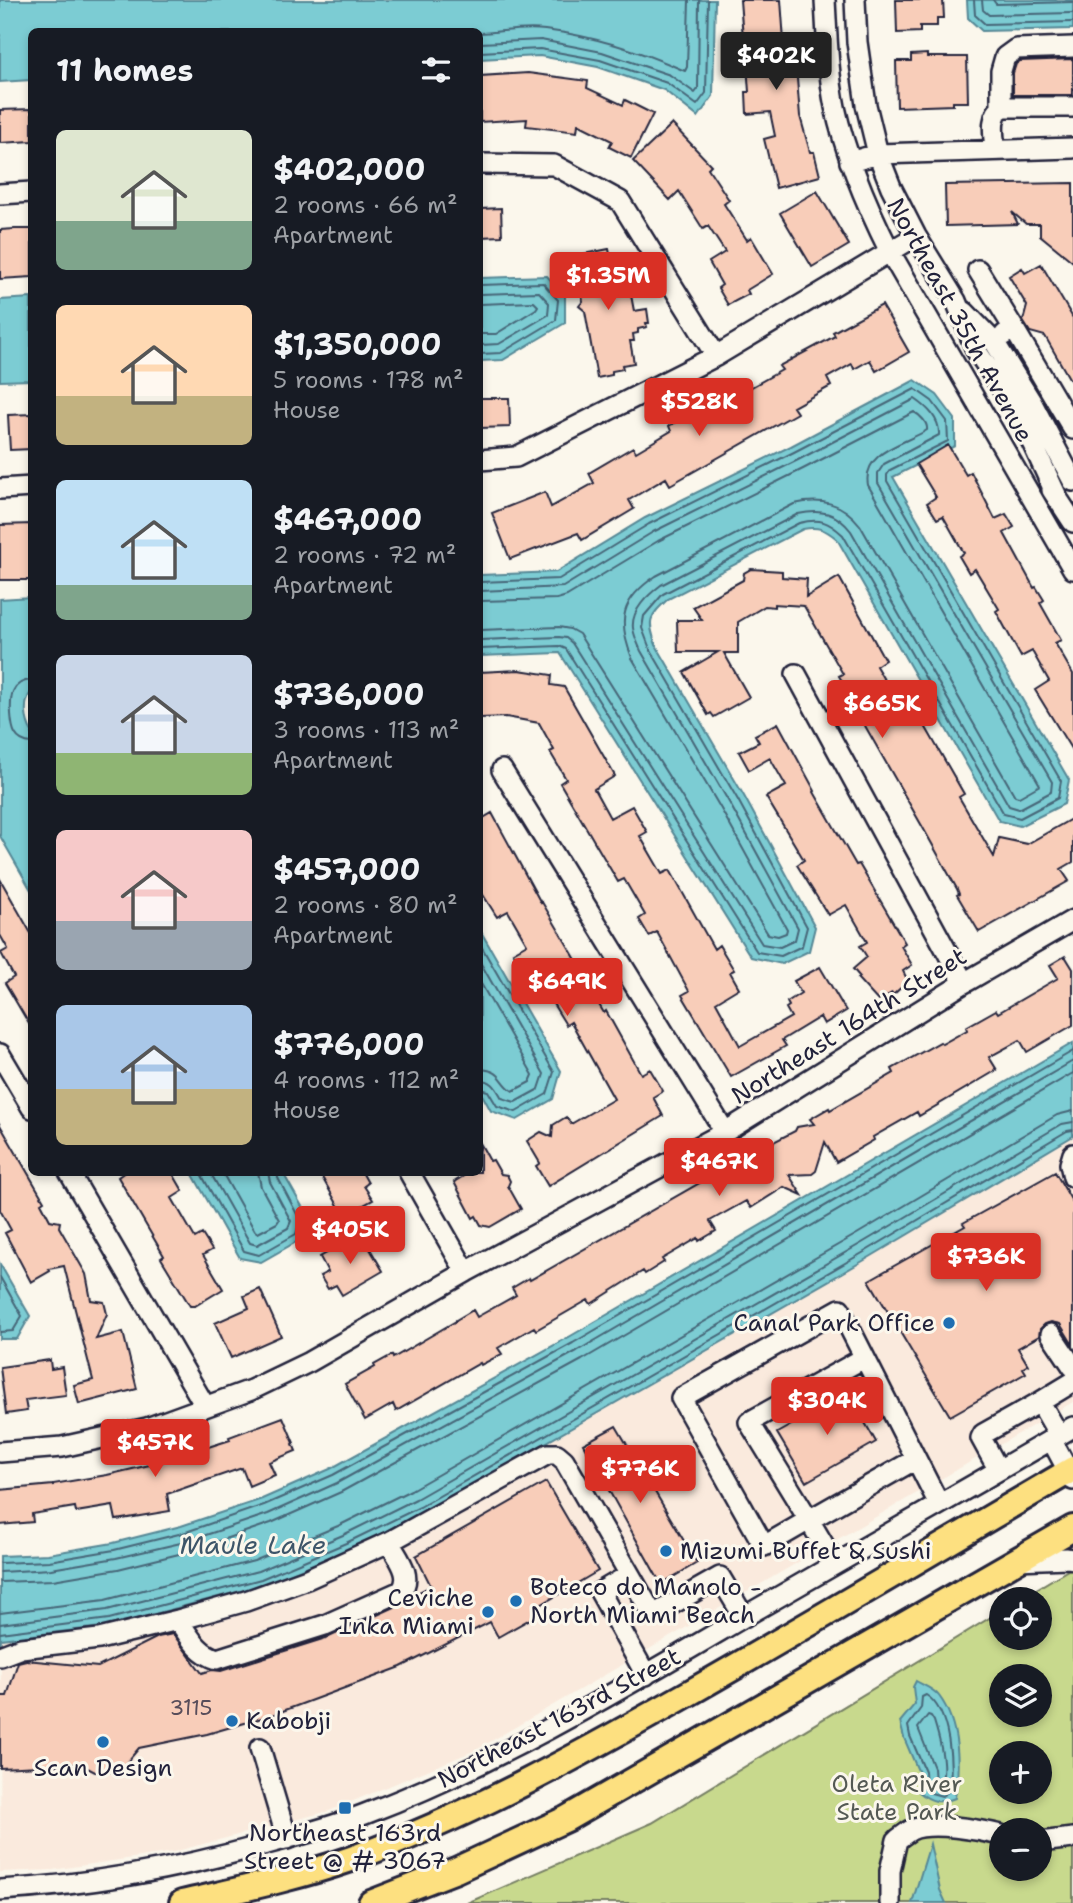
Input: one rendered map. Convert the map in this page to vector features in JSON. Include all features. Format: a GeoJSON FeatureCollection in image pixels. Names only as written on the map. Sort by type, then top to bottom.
{"type":"FeatureCollection","features":[{"type":"Feature","properties":{"kind":"main road","name":"Northeast 163rd Street"},"geometry":{"type":"LineString","coordinates":[[182,1903],[265,1884],[350,1859],[449,1821],[572,1759],[1071,1474]]}},
{"type":"Feature","properties":{"kind":"main road"},"geometry":{"type":"LineString","coordinates":[[371,1903],[456,1870],[566,1819],[1073,1528]]}},
{"type":"Feature","properties":{"kind":"street","name":"Northeast 35th Avenue"},"geometry":{"type":"LineString","coordinates":[[825,0],[827,45],[836,108],[850,162],[876,224],[1073,569]]}},
{"type":"Feature","properties":{"kind":"street","name":"Northeast 35th Avenue"},"geometry":{"type":"LineString","coordinates":[[855,0],[860,74],[878,154],[891,187],[916,236],[957,303],[976,350],[1001,389],[1002,412],[1066,494],[1073,522]]}},
{"type":"Feature","properties":{"kind":"street"},"geometry":{"type":"LineString","coordinates":[[1001,109],[1001,71],[1005,57],[1016,49],[1073,47]]}},
{"type":"Feature","properties":{"kind":"street"},"geometry":{"type":"LineString","coordinates":[[995,150],[994,118],[1001,109],[1073,107]]}},
{"type":"Feature","properties":{"kind":"street"},"geometry":{"type":"LineString","coordinates":[[850,162],[878,154],[1073,148]]}},
{"type":"Feature","properties":{"kind":"street"},"geometry":{"type":"LineString","coordinates":[[483,164],[554,165],[620,201],[716,356]]}},
{"type":"Feature","properties":{"kind":"street"},"geometry":{"type":"LineString","coordinates":[[0,194],[28,192]]}},
{"type":"Feature","properties":{"kind":"street"},"geometry":{"type":"LineString","coordinates":[[483,460],[516,457],[716,356],[916,236]]}},
{"type":"Feature","properties":{"kind":"street"},"geometry":{"type":"LineString","coordinates":[[978,270],[1073,429]]}},
{"type":"Feature","properties":{"kind":"street","name":"Northeast 35th Avenue"},"geometry":{"type":"LineString","coordinates":[[957,303],[995,343],[1032,403],[1073,481]]}},
{"type":"Feature","properties":{"kind":"street"},"geometry":{"type":"LineString","coordinates":[[995,343],[1013,327]]}},
{"type":"Feature","properties":{"kind":"street"},"geometry":{"type":"LineString","coordinates":[[0,489],[28,487]]}},
{"type":"Feature","properties":{"kind":"street"},"geometry":{"type":"LineString","coordinates":[[1039,511],[1066,494]]}},
{"type":"Feature","properties":{"kind":"street"},"geometry":{"type":"LineString","coordinates":[[796,674],[964,983]]}},
{"type":"Feature","properties":{"kind":"street"},"geometry":{"type":"LineString","coordinates":[[502,770],[725,1132]]}},
{"type":"Feature","properties":{"kind":"street","name":"Northeast 164th Street"},"geometry":{"type":"LineString","coordinates":[[0,1452],[62,1447],[148,1428],[251,1390],[309,1362],[466,1272],[725,1132],[964,983],[1073,920]]}},
{"type":"Feature","properties":{"kind":"street"},"geometry":{"type":"LineString","coordinates":[[0,1054],[28,1101]]}},
{"type":"Feature","properties":{"kind":"street"},"geometry":{"type":"LineString","coordinates":[[1073,1154],[1070,1164],[1073,1177]]}},
{"type":"Feature","properties":{"kind":"street"},"geometry":{"type":"LineString","coordinates":[[71,1176],[205,1406]]}},
{"type":"Feature","properties":{"kind":"street"},"geometry":{"type":"LineString","coordinates":[[411,1176],[466,1272]]}},
{"type":"Feature","properties":{"kind":"street"},"geometry":{"type":"LineString","coordinates":[[916,1459],[764,1546],[681,1398],[839,1309],[864,1357],[939,1504]]}},
{"type":"Feature","properties":{"kind":"street"},"geometry":{"type":"LineString","coordinates":[[1051,1334],[1073,1367]]}},
{"type":"Feature","properties":{"kind":"street"},"geometry":{"type":"LineString","coordinates":[[835,1564],[749,1422],[864,1357]]}},
{"type":"Feature","properties":{"kind":"street"},"geometry":{"type":"LineString","coordinates":[[998,1469],[981,1437],[983,1434],[1073,1382]]}},
{"type":"Feature","properties":{"kind":"street"},"geometry":{"type":"LineString","coordinates":[[1040,1402],[1061,1434],[1071,1474]]}},
{"type":"Feature","properties":{"kind":"street","name":"Northeast 163rd Street"},"geometry":{"type":"LineString","coordinates":[[0,1890],[41,1888],[119,1878],[216,1858],[364,1814],[470,1769],[596,1704],[1061,1434]]}},
{"type":"Feature","properties":{"kind":"street"},"geometry":{"type":"LineString","coordinates":[[0,1657],[21,1648],[99,1639],[178,1620],[246,1601],[307,1579],[389,1542],[548,1454],[557,1454],[564,1460],[653,1615],[720,1577],[744,1617]]}},
{"type":"Feature","properties":{"kind":"street"},"geometry":{"type":"LineString","coordinates":[[178,1620],[199,1649],[206,1655],[217,1658],[325,1625],[401,1591],[406,1585],[407,1577],[389,1542]]}},
{"type":"Feature","properties":{"kind":"street"},"geometry":{"type":"LineString","coordinates":[[1016,1560],[1073,1559]]}},
{"type":"Feature","properties":{"kind":"street"},"geometry":{"type":"LineString","coordinates":[[629,1575],[600,1592],[646,1675]]}},
{"type":"Feature","properties":{"kind":"street"},"geometry":{"type":"LineString","coordinates":[[260,1748],[287,1839]]}},
{"type":"Feature","properties":{"kind":"street"},"geometry":{"type":"LineString","coordinates":[[890,1903],[890,1871],[897,1840],[912,1830],[929,1826],[989,1833]]}},
{"type":"Feature","properties":{"kind":"street"},"geometry":{"type":"LineString","coordinates":[[1052,1841],[1073,1838]]}},
{"type":"Feature","properties":{"kind":"shaded area"},"geometry":{"type":"Polygon","coordinates":[[[1073,1136],[1073,1402],[476,1750],[329,1811],[173,1852],[52,1870],[0,1872],[1,1639],[110,1626],[263,1585],[423,1513],[870,1257],[1073,1136]]]}},
{"type":"Feature","properties":{"kind":"green space","name":"Oleta River State Park"},"geometry":{"type":"Polygon","coordinates":[[[1073,1567],[1073,1903],[467,1903],[652,1823],[989,1618],[989,1650],[1052,1650],[1052,1587],[1040,1587],[1073,1567]]]}},
{"type":"Feature","properties":{"kind":"water"},"geometry":{"type":"Polygon","coordinates":[[[0,0],[715,0],[713,96],[698,117],[664,90],[598,67],[540,56],[483,59],[483,28],[28,28],[28,80],[0,82],[0,0]]]}},
{"type":"Feature","properties":{"kind":"water"},"geometry":{"type":"Polygon","coordinates":[[[967,0],[1073,0],[1073,29],[982,31],[968,18],[967,0]]]}},
{"type":"Feature","properties":{"kind":"water"},"geometry":{"type":"Polygon","coordinates":[[[547,276],[565,296],[565,323],[503,360],[483,361],[483,278],[547,276]]]}},
{"type":"Feature","properties":{"kind":"water"},"geometry":{"type":"Polygon","coordinates":[[[28,298],[28,380],[0,381],[0,300],[28,298]]]}},
{"type":"Feature","properties":{"kind":"water"},"geometry":{"type":"Polygon","coordinates":[[[915,380],[937,395],[955,419],[955,446],[893,477],[1069,780],[1064,804],[1020,826],[999,821],[837,539],[821,529],[803,529],[668,599],[653,615],[651,630],[656,645],[744,796],[815,927],[809,951],[782,964],[751,957],[560,653],[483,656],[483,575],[556,572],[645,518],[791,446],[915,380]]]}},
{"type":"Feature","properties":{"kind":"water"},"geometry":{"type":"Polygon","coordinates":[[[28,597],[28,885],[0,836],[0,599],[28,597]]]}},
{"type":"Feature","properties":{"kind":"water"},"geometry":{"type":"Polygon","coordinates":[[[483,935],[561,1071],[553,1099],[517,1120],[491,1111],[483,1096],[483,935]]]}},
{"type":"Feature","properties":{"kind":"water","name":"Maule Lake"},"geometry":{"type":"Polygon","coordinates":[[[1073,1043],[1073,1136],[870,1257],[423,1513],[349,1549],[263,1585],[110,1626],[1,1639],[0,1647],[0,1556],[48,1554],[113,1543],[181,1526],[262,1499],[330,1469],[569,1337],[1073,1043]]]}},
{"type":"Feature","properties":{"kind":"water"},"geometry":{"type":"Polygon","coordinates":[[[194,1176],[285,1176],[308,1217],[303,1238],[261,1262],[240,1258],[194,1176]]]}},
{"type":"Feature","properties":{"kind":"water"},"geometry":{"type":"Polygon","coordinates":[[[0,1264],[30,1316],[17,1339],[0,1339],[0,1264]]]}},
{"type":"Feature","properties":{"kind":"water"},"geometry":{"type":"Polygon","coordinates":[[[916,1681],[937,1694],[946,1707],[955,1732],[958,1772],[955,1798],[950,1800],[936,1801],[919,1792],[919,1773],[900,1722],[915,1704],[913,1687],[916,1681]]]}},
{"type":"Feature","properties":{"kind":"water"},"geometry":{"type":"Polygon","coordinates":[[[930,1844],[940,1890],[946,1903],[912,1903],[930,1844]]]}},
{"type":"Feature","properties":{"kind":"building"},"geometry":{"type":"Polygon","coordinates":[[[740,0],[781,0],[785,55],[795,54],[800,116],[820,176],[776,188],[764,139],[775,136],[770,112],[747,114],[746,92],[749,92],[740,0]]]}},
{"type":"Feature","properties":{"kind":"building"},"geometry":{"type":"Polygon","coordinates":[[[896,0],[943,0],[944,18],[937,18],[937,26],[920,26],[920,32],[897,33],[896,0]]]}},
{"type":"Feature","properties":{"kind":"building"},"geometry":{"type":"Polygon","coordinates":[[[927,54],[927,57],[967,57],[968,102],[897,107],[896,61],[911,61],[911,55],[927,54]]]}},
{"type":"Feature","properties":{"kind":"building"},"geometry":{"type":"Polygon","coordinates":[[[1073,59],[1073,95],[1013,95],[1013,73],[1020,61],[1073,59]]]}},
{"type":"Feature","properties":{"kind":"building"},"geometry":{"type":"Polygon","coordinates":[[[528,73],[588,81],[587,88],[623,105],[625,100],[653,114],[631,158],[609,147],[612,141],[578,124],[577,132],[526,126],[527,119],[483,122],[483,76],[528,73]]]}},
{"type":"Feature","properties":{"kind":"building"},"geometry":{"type":"Polygon","coordinates":[[[28,109],[28,141],[0,143],[0,110],[28,109]]]}},
{"type":"Feature","properties":{"kind":"building"},"geometry":{"type":"Polygon","coordinates":[[[672,124],[711,165],[708,168],[729,200],[724,204],[747,240],[751,237],[773,274],[747,290],[749,294],[728,305],[718,288],[722,285],[709,262],[725,252],[708,226],[703,229],[679,191],[670,200],[633,161],[672,124]]]}},
{"type":"Feature","properties":{"kind":"building"},"geometry":{"type":"Polygon","coordinates":[[[1073,183],[1073,262],[1040,235],[1040,224],[1026,224],[1012,212],[1018,224],[946,226],[945,185],[1073,183]]]}},
{"type":"Feature","properties":{"kind":"building"},"geometry":{"type":"Polygon","coordinates":[[[817,191],[849,245],[812,267],[780,213],[817,191]]]}},
{"type":"Feature","properties":{"kind":"building"},"geometry":{"type":"Polygon","coordinates":[[[501,208],[502,236],[483,237],[483,209],[501,208]]]}},
{"type":"Feature","properties":{"kind":"building"},"geometry":{"type":"Polygon","coordinates":[[[28,229],[28,277],[0,279],[0,230],[28,229]]]}},
{"type":"Feature","properties":{"kind":"building"},"geometry":{"type":"Polygon","coordinates":[[[609,249],[612,265],[618,264],[621,281],[628,279],[634,311],[647,309],[649,323],[646,323],[647,327],[638,329],[638,333],[633,334],[634,341],[630,341],[634,363],[622,365],[623,369],[612,371],[612,375],[597,378],[585,311],[579,306],[583,301],[573,256],[609,249]]]}},
{"type":"Feature","properties":{"kind":"building"},"geometry":{"type":"Polygon","coordinates":[[[1041,264],[1073,318],[1073,385],[1045,336],[1030,332],[1023,321],[1027,306],[1009,276],[1022,268],[1025,273],[1041,264]]]}},
{"type":"Feature","properties":{"kind":"building"},"geometry":{"type":"Polygon","coordinates":[[[882,305],[909,352],[876,371],[870,360],[854,369],[852,364],[827,378],[831,386],[793,407],[797,413],[670,485],[666,478],[629,500],[634,509],[582,540],[578,533],[510,559],[492,513],[545,492],[551,507],[594,483],[589,473],[633,447],[636,452],[671,431],[669,426],[688,415],[691,422],[727,402],[723,395],[742,384],[746,390],[782,370],[779,366],[835,336],[833,332],[882,305]]]}},
{"type":"Feature","properties":{"kind":"building"},"geometry":{"type":"Polygon","coordinates":[[[483,398],[509,398],[510,427],[483,428],[483,398]]]}},
{"type":"Feature","properties":{"kind":"building"},"geometry":{"type":"Polygon","coordinates":[[[28,414],[28,449],[10,450],[8,415],[28,414]]]}},
{"type":"Feature","properties":{"kind":"building"},"geometry":{"type":"Polygon","coordinates":[[[948,445],[966,475],[971,472],[995,519],[1006,514],[1014,527],[1004,533],[1034,588],[1036,587],[1044,600],[1040,603],[1061,640],[1055,643],[1073,674],[1073,752],[1035,690],[1049,681],[1032,651],[1021,657],[996,611],[999,609],[975,569],[969,573],[959,556],[964,553],[943,516],[937,519],[927,503],[936,497],[916,464],[948,445]]]}},
{"type":"Feature","properties":{"kind":"building"},"geometry":{"type":"Polygon","coordinates":[[[28,524],[28,580],[0,580],[0,525],[28,524]]]}},
{"type":"Feature","properties":{"kind":"building"},"geometry":{"type":"Polygon","coordinates":[[[751,569],[782,571],[782,577],[807,579],[806,597],[839,577],[885,660],[876,666],[894,697],[905,691],[964,794],[959,797],[994,857],[999,838],[1027,844],[1073,818],[1073,862],[1061,869],[1069,881],[979,932],[860,717],[862,716],[839,676],[843,674],[804,606],[765,606],[738,622],[738,653],[724,653],[749,697],[714,717],[711,713],[708,715],[684,672],[718,652],[678,652],[677,620],[702,620],[693,607],[743,580],[744,573],[751,569]]]}},
{"type":"Feature","properties":{"kind":"building"},"geometry":{"type":"Polygon","coordinates":[[[519,670],[552,675],[551,685],[564,687],[615,776],[594,789],[610,818],[632,806],[647,832],[640,836],[662,874],[670,870],[714,949],[719,945],[734,970],[730,972],[739,988],[716,1002],[740,1046],[791,1017],[786,1008],[789,1006],[787,1002],[801,993],[794,981],[820,967],[846,1011],[824,1024],[820,1017],[782,1040],[786,1046],[731,1077],[682,995],[689,991],[657,932],[649,936],[639,919],[645,915],[624,879],[618,882],[560,783],[566,779],[550,752],[554,750],[539,723],[506,717],[483,718],[483,672],[519,670]]]}},
{"type":"Feature","properties":{"kind":"building"},"geometry":{"type":"Polygon","coordinates":[[[778,723],[856,865],[859,864],[905,943],[901,946],[912,965],[903,971],[908,981],[893,995],[892,993],[878,1001],[858,979],[860,977],[853,969],[867,957],[860,946],[867,942],[846,905],[828,915],[797,865],[804,860],[766,797],[786,786],[770,758],[749,770],[739,752],[759,742],[755,735],[778,723]]]}},
{"type":"Feature","properties":{"kind":"building"},"geometry":{"type":"Polygon","coordinates":[[[492,813],[541,903],[585,975],[582,976],[604,1013],[606,1011],[641,1074],[650,1069],[663,1091],[653,1097],[663,1116],[548,1186],[536,1166],[540,1163],[527,1141],[541,1132],[552,1137],[553,1125],[566,1117],[571,1124],[614,1099],[571,1022],[566,1025],[547,994],[551,992],[537,969],[526,975],[513,952],[527,944],[508,911],[497,917],[483,895],[483,818],[492,813]]]}},
{"type":"Feature","properties":{"kind":"building"},"geometry":{"type":"Polygon","coordinates":[[[0,879],[28,928],[28,1022],[5,983],[14,977],[1,953],[8,949],[0,935],[0,879]]]}},
{"type":"Feature","properties":{"kind":"building"},"geometry":{"type":"Polygon","coordinates":[[[1065,956],[1073,969],[1073,1025],[1027,1052],[1020,1040],[989,1057],[997,1070],[919,1116],[917,1112],[873,1137],[874,1140],[836,1162],[825,1142],[816,1171],[812,1174],[789,1175],[802,1195],[784,1187],[751,1208],[746,1201],[710,1221],[716,1231],[662,1259],[664,1262],[645,1274],[643,1271],[591,1304],[588,1300],[536,1330],[534,1327],[498,1348],[502,1354],[481,1365],[480,1363],[396,1411],[393,1404],[365,1420],[345,1384],[473,1310],[477,1317],[516,1295],[512,1288],[750,1154],[745,1145],[757,1138],[762,1148],[795,1131],[797,1127],[814,1124],[810,1119],[894,1073],[892,1069],[940,1042],[942,1044],[967,1030],[966,1027],[996,1010],[998,1013],[1058,978],[1050,965],[1065,956]]]}},
{"type":"Feature","properties":{"kind":"building"},"geometry":{"type":"Polygon","coordinates":[[[0,1125],[44,1201],[41,1203],[50,1220],[60,1222],[59,1227],[86,1274],[91,1300],[104,1302],[107,1314],[96,1339],[123,1332],[137,1389],[79,1404],[74,1385],[93,1380],[64,1266],[49,1269],[50,1271],[31,1282],[5,1233],[11,1230],[0,1210],[0,1125]]]}},
{"type":"Feature","properties":{"kind":"building"},"geometry":{"type":"Polygon","coordinates":[[[483,1148],[501,1174],[507,1175],[510,1181],[508,1186],[521,1209],[490,1227],[481,1225],[476,1216],[473,1218],[454,1182],[464,1176],[483,1176],[483,1148]]]}},
{"type":"Feature","properties":{"kind":"building"},"geometry":{"type":"Polygon","coordinates":[[[1055,1172],[1073,1203],[1073,1345],[1060,1324],[1045,1324],[1040,1329],[1039,1336],[1018,1348],[1028,1365],[1023,1368],[1026,1373],[950,1416],[869,1280],[1055,1172]]]}},
{"type":"Feature","properties":{"kind":"building"},"geometry":{"type":"Polygon","coordinates":[[[174,1176],[183,1191],[172,1198],[195,1238],[202,1234],[212,1250],[203,1255],[223,1289],[195,1306],[190,1306],[118,1177],[174,1176]]]}},
{"type":"Feature","properties":{"kind":"building"},"geometry":{"type":"Polygon","coordinates":[[[321,1176],[364,1176],[368,1183],[364,1186],[373,1200],[344,1216],[321,1176]]]}},
{"type":"Feature","properties":{"kind":"building"},"geometry":{"type":"Polygon","coordinates":[[[363,1237],[383,1271],[342,1295],[336,1285],[328,1289],[320,1276],[328,1272],[320,1257],[348,1241],[350,1244],[363,1237]]]}},
{"type":"Feature","properties":{"kind":"building"},"geometry":{"type":"Polygon","coordinates":[[[260,1289],[281,1336],[231,1358],[215,1323],[249,1308],[244,1296],[260,1289]]]}},
{"type":"Feature","properties":{"kind":"building"},"geometry":{"type":"Polygon","coordinates":[[[50,1360],[51,1369],[62,1367],[66,1395],[25,1400],[27,1411],[6,1414],[0,1367],[50,1360]]]}},
{"type":"Feature","properties":{"kind":"building"},"geometry":{"type":"Polygon","coordinates":[[[848,1393],[876,1442],[806,1482],[777,1433],[848,1393]]]}},
{"type":"Feature","properties":{"kind":"building"},"geometry":{"type":"Polygon","coordinates":[[[283,1417],[296,1451],[269,1462],[275,1475],[249,1486],[242,1468],[167,1494],[170,1511],[116,1520],[113,1506],[76,1512],[75,1507],[32,1514],[33,1522],[0,1525],[0,1490],[53,1485],[158,1463],[230,1440],[229,1437],[283,1417]]]}},
{"type":"Feature","properties":{"kind":"building"},"geometry":{"type":"Polygon","coordinates":[[[616,1426],[697,1563],[661,1584],[583,1444],[616,1426]]]}},
{"type":"Feature","properties":{"kind":"building"},"geometry":{"type":"Polygon","coordinates":[[[546,1482],[598,1571],[534,1609],[537,1615],[498,1637],[490,1622],[401,1667],[272,1715],[207,1734],[139,1748],[124,1766],[111,1772],[95,1772],[80,1764],[0,1768],[0,1696],[7,1696],[18,1662],[26,1660],[98,1667],[158,1637],[173,1634],[202,1673],[221,1671],[329,1637],[406,1602],[413,1595],[431,1586],[416,1556],[546,1482]]]}},
{"type":"Feature","properties":{"kind":"place","name":"Canal Park Office"},"geometry":{"type":"Point","coordinates":[949,1323]}},
{"type":"Feature","properties":{"kind":"place","name":"Mizumi Buffet & Sushi"},"geometry":{"type":"Point","coordinates":[666,1551]}},
{"type":"Feature","properties":{"kind":"place","name":"Boteco do Manolo - North Miami Beach"},"geometry":{"type":"Point","coordinates":[516,1601]}},
{"type":"Feature","properties":{"kind":"place","name":"Ceviche Inka Miami"},"geometry":{"type":"Point","coordinates":[488,1612]}},
{"type":"Feature","properties":{"kind":"place","name":"Kabobji"},"geometry":{"type":"Point","coordinates":[232,1721]}},
{"type":"Feature","properties":{"kind":"place","name":"Scan Design"},"geometry":{"type":"Point","coordinates":[103,1742]}},
{"type":"Feature","properties":{"kind":"place","name":"Northeast 163rd Street @ # 3067"},"geometry":{"type":"Point","coordinates":[345,1808]}}]}
